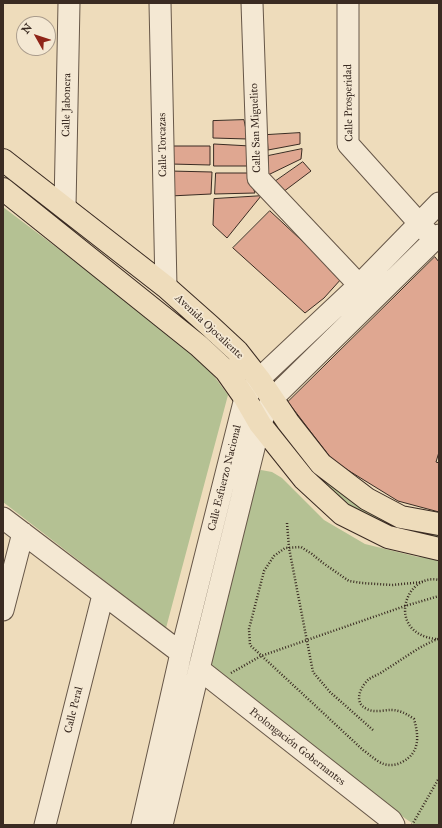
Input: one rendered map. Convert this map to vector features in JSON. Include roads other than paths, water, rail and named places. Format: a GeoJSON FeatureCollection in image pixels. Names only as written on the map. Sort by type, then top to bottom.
{"type":"FeatureCollection","features":[{"type":"Feature","properties":{"kind":"main road","name":"Avenida Ojocaliente"},"geometry":{"type":"LineString","coordinates":[[3,160],[166,287],[237,351],[259,378],[288,422],[321,464],[367,498],[401,517],[439,524]]}},
{"type":"Feature","properties":{"kind":"main road","name":"Avenida Ojocaliente"},"geometry":{"type":"LineString","coordinates":[[3,189],[199,346],[226,371],[245,398],[260,424],[304,479],[342,514],[388,537],[439,549]]}},
{"type":"Feature","properties":{"kind":"street","name":"Calle Jabonera"},"geometry":{"type":"LineString","coordinates":[[65,207],[69,3]]}},
{"type":"Feature","properties":{"kind":"street","name":"Calle Torcazas"},"geometry":{"type":"LineString","coordinates":[[160,3],[166,287]]}},
{"type":"Feature","properties":{"kind":"street","name":"Calle San Miguelito"},"geometry":{"type":"LineString","coordinates":[[252,3],[258,178],[359,285]]}},
{"type":"Feature","properties":{"kind":"street","name":"Calle Prosperidad"},"geometry":{"type":"LineString","coordinates":[[348,3],[348,144],[437,240]]}},
{"type":"Feature","properties":{"kind":"street","name":"Calle Esfuerzo Nacional"},"geometry":{"type":"LineString","coordinates":[[142,825],[181,653],[245,398],[259,378],[359,285],[439,203]]}},
{"type":"Feature","properties":{"kind":"street","name":"Calle Esfuerzo Nacional"},"geometry":{"type":"LineString","coordinates":[[162,825],[260,424],[272,399],[437,240]]}},
{"type":"Feature","properties":{"kind":"street"},"geometry":{"type":"LineString","coordinates":[[3,518],[181,653]]}},
{"type":"Feature","properties":{"kind":"street"},"geometry":{"type":"LineString","coordinates":[[3,610],[23,533]]}},
{"type":"Feature","properties":{"kind":"street","name":"Calle Peral"},"geometry":{"type":"LineString","coordinates":[[45,825],[103,595]]}},
{"type":"Feature","properties":{"kind":"street","name":"Prolongación Gobernantes"},"geometry":{"type":"LineString","coordinates":[[199,669],[391,820],[394,825]]}}]}
